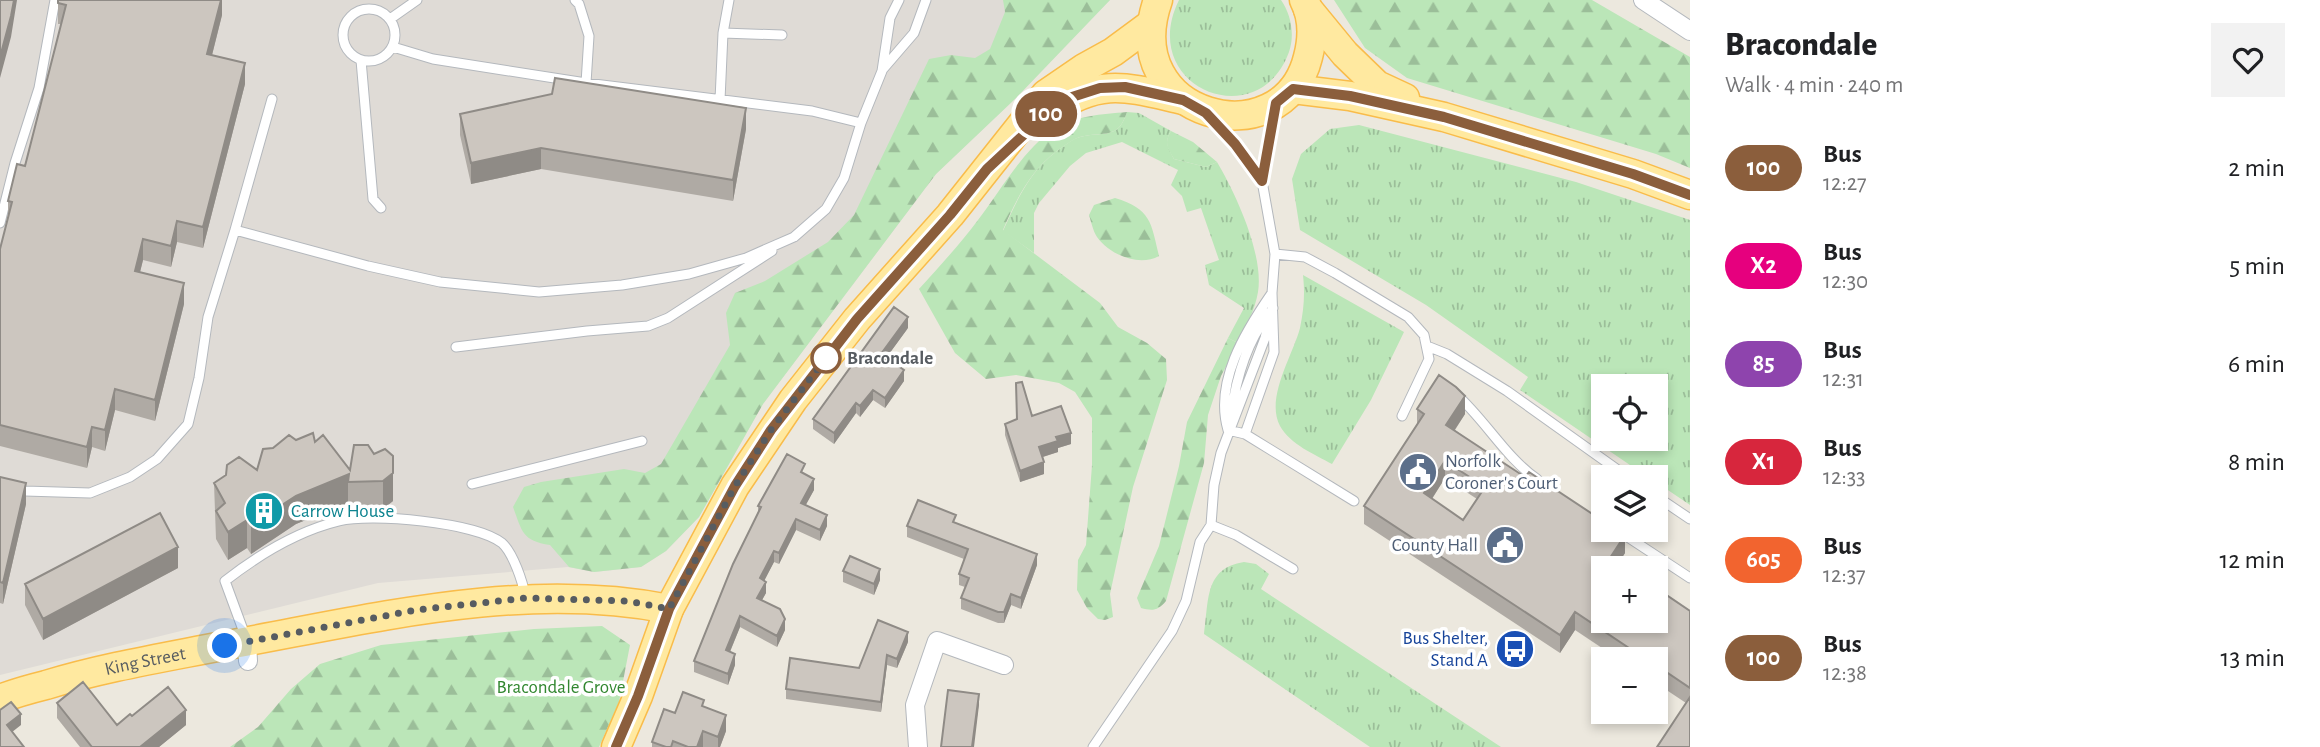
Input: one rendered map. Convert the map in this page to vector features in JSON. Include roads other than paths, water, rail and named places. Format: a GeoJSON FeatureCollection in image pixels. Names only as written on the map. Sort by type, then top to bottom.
{"type":"FeatureCollection","features":[{"type":"Feature","properties":{"kind":"main road"},"geometry":{"type":"LineString","coordinates":[[987,169],[1045,115],[1072,97],[1100,88],[1125,87],[1231,116],[1257,112],[1284,96],[1306,67],[1312,41],[1306,4]]}},
{"type":"Feature","properties":{"kind":"main road"},"geometry":{"type":"LineString","coordinates":[[1306,4],[1345,54],[1377,85],[1444,117]]}},
{"type":"Feature","properties":{"kind":"main road"},"geometry":{"type":"LineString","coordinates":[[1156,6],[1151,49],[1165,82],[1195,106]]}},
{"type":"Feature","properties":{"kind":"main road"},"geometry":{"type":"LineString","coordinates":[[616,747],[638,696],[669,609],[735,486],[793,400],[857,319],[950,215],[1046,94],[1113,52],[1156,6]]}},
{"type":"Feature","properties":{"kind":"main road"},"geometry":{"type":"LineString","coordinates":[[1284,96],[1350,96],[1444,117],[1633,174],[1690,195]]}},
{"type":"Feature","properties":{"kind":"main road","name":"King Street"},"geometry":{"type":"LineString","coordinates":[[0,699],[73,677],[247,652],[416,610],[526,598],[628,601],[669,609]]}},
{"type":"Feature","properties":{"kind":"street"},"geometry":{"type":"LineString","coordinates":[[1643,0],[1690,31]]}},
{"type":"Feature","properties":{"kind":"street"},"geometry":{"type":"LineString","coordinates":[[918,747],[915,705],[937,641],[1004,666]]}},
{"type":"Feature","properties":{"kind":"lane"},"geometry":{"type":"LineString","coordinates":[[0,223],[15,163],[39,88],[55,0]]}},
{"type":"Feature","properties":{"kind":"lane"},"geometry":{"type":"LineString","coordinates":[[390,19],[417,0]]}},
{"type":"Feature","properties":{"kind":"lane"},"geometry":{"type":"LineString","coordinates":[[575,0],[579,4],[589,36],[586,83]]}},
{"type":"Feature","properties":{"kind":"lane"},"geometry":{"type":"LineString","coordinates":[[720,100],[723,33],[729,0]]}},
{"type":"Feature","properties":{"kind":"lane"},"geometry":{"type":"LineString","coordinates":[[456,347],[648,326],[668,318],[793,237],[826,209],[844,178],[861,123],[882,71],[890,18],[899,0]]}},
{"type":"Feature","properties":{"kind":"lane"},"geometry":{"type":"LineString","coordinates":[[882,71],[914,33],[926,0]]}},
{"type":"Feature","properties":{"kind":"lane"},"geometry":{"type":"LineString","coordinates":[[372,9],[390,19],[396,33],[393,47],[385,56],[374,61],[361,60],[351,53],[343,36],[351,16],[360,10],[372,9]]}},
{"type":"Feature","properties":{"kind":"lane"},"geometry":{"type":"LineString","coordinates":[[723,33],[782,35]]}},
{"type":"Feature","properties":{"kind":"lane"},"geometry":{"type":"LineString","coordinates":[[393,47],[433,59],[586,83],[811,111],[861,123]]}},
{"type":"Feature","properties":{"kind":"lane"},"geometry":{"type":"LineString","coordinates":[[361,60],[373,199],[381,208]]}},
{"type":"Feature","properties":{"kind":"lane"},"geometry":{"type":"LineString","coordinates":[[1245,434],[1274,352],[1272,293],[1275,254],[1262,181],[1284,96]]}},
{"type":"Feature","properties":{"kind":"lane"},"geometry":{"type":"LineString","coordinates":[[0,487],[25,491],[90,493],[130,477],[157,459],[188,424],[199,378],[208,317],[272,99]]}},
{"type":"Feature","properties":{"kind":"lane"},"geometry":{"type":"LineString","coordinates":[[1195,106],[1235,144],[1262,181]]}},
{"type":"Feature","properties":{"kind":"lane"},"geometry":{"type":"LineString","coordinates":[[235,230],[368,266],[440,282],[539,292],[622,285],[689,274],[746,258],[793,237]]}},
{"type":"Feature","properties":{"kind":"lane"},"geometry":{"type":"LineString","coordinates":[[1275,254],[1305,257],[1408,317],[1424,335],[1429,359],[1428,373],[1402,416]]}},
{"type":"Feature","properties":{"kind":"lane"},"geometry":{"type":"LineString","coordinates":[[1228,430],[1224,415],[1227,376],[1252,321],[1272,293]]}},
{"type":"Feature","properties":{"kind":"lane"},"geometry":{"type":"LineString","coordinates":[[1093,747],[1172,631],[1186,601],[1200,542],[1211,526],[1214,485],[1228,430],[1265,338],[1273,308]]}},
{"type":"Feature","properties":{"kind":"lane"},"geometry":{"type":"LineString","coordinates":[[1427,346],[1447,354],[1507,391],[1611,465]]}},
{"type":"Feature","properties":{"kind":"lane"},"geometry":{"type":"LineString","coordinates":[[1450,390],[1488,427],[1513,458],[1551,488]]}},
{"type":"Feature","properties":{"kind":"lane"},"geometry":{"type":"LineString","coordinates":[[1228,430],[1245,434],[1354,501]]}},
{"type":"Feature","properties":{"kind":"lane"},"geometry":{"type":"LineString","coordinates":[[472,484],[642,441]]}},
{"type":"Feature","properties":{"kind":"lane"},"geometry":{"type":"LineString","coordinates":[[1668,504],[1690,519]]}},
{"type":"Feature","properties":{"kind":"lane"},"geometry":{"type":"LineString","coordinates":[[247,652],[241,620],[225,581],[247,564],[300,535],[340,520],[407,518],[469,528],[502,543],[522,577],[526,598]]}},
{"type":"Feature","properties":{"kind":"lane"},"geometry":{"type":"LineString","coordinates":[[1211,526],[1236,535],[1293,569]]}},
{"type":"Feature","properties":{"kind":"lane"},"geometry":{"type":"LineString","coordinates":[[1634,542],[1690,578]]}},
{"type":"Feature","properties":{"kind":"place","name":"Bracondale"},"geometry":{"type":"Point","coordinates":[826,358]}},
{"type":"Feature","properties":{"kind":"place","name":"Norfolk Coroner's Court"},"geometry":{"type":"Point","coordinates":[1418,472]}},
{"type":"Feature","properties":{"kind":"place","name":"Carrow House"},"geometry":{"type":"Point","coordinates":[264,511]}},
{"type":"Feature","properties":{"kind":"place","name":"County Hall"},"geometry":{"type":"Point","coordinates":[1505,545]}},
{"type":"Feature","properties":{"kind":"place","name":"Bus Shelter, Stand A"},"geometry":{"type":"Point","coordinates":[1515,649]}},
{"type":"Feature","properties":{"kind":"park label","name":"Bracondale Grove"},"geometry":{"type":"Point","coordinates":[561,687]}}]}
